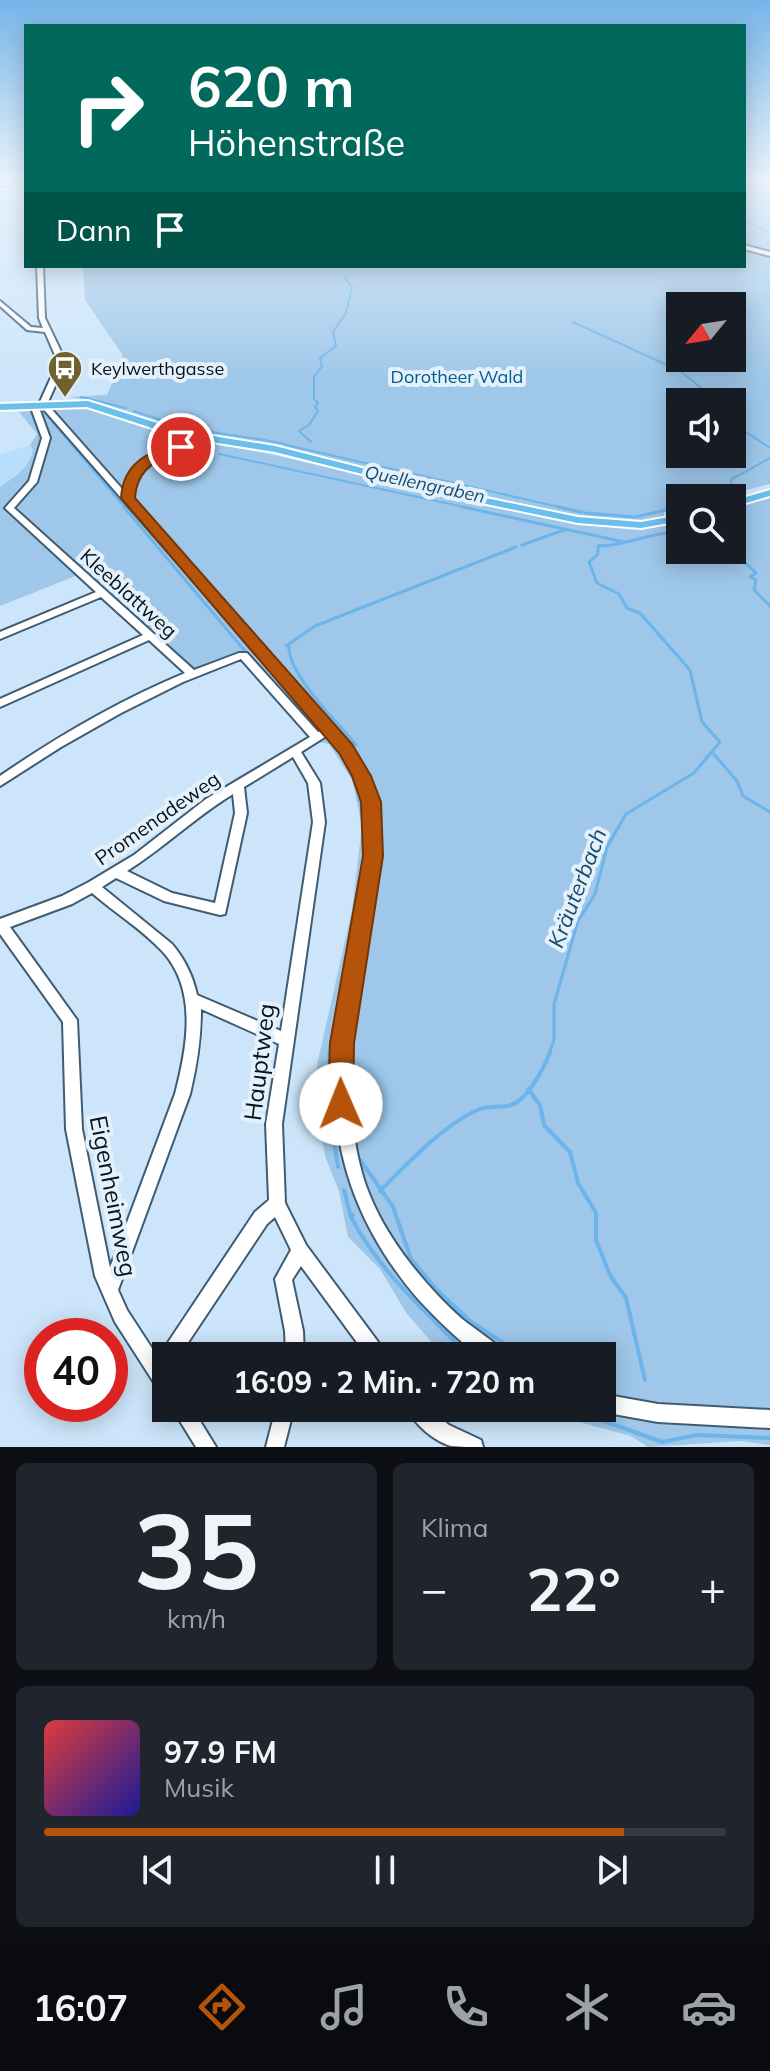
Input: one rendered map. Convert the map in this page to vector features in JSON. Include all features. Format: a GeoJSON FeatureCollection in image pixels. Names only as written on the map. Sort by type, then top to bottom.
{"type":"FeatureCollection","features":[{"type":"Feature","properties":{"kind":"main road"},"geometry":{"type":"LineString","coordinates":[[0,407],[71,402],[95,405],[170,432],[275,449],[443,492],[568,518],[641,525],[666,521]]}},
{"type":"Feature","properties":{"kind":"main road"},"geometry":{"type":"LineString","coordinates":[[746,500],[770,493]]}},
{"type":"Feature","properties":{"kind":"street"},"geometry":{"type":"LineString","coordinates":[[746,248],[770,254]]}},
{"type":"Feature","properties":{"kind":"street"},"geometry":{"type":"LineString","coordinates":[[40,268],[42,318],[62,362],[38,404],[128,498],[253,642],[324,734]]}},
{"type":"Feature","properties":{"kind":"street"},"geometry":{"type":"LineString","coordinates":[[0,303],[29,329],[46,330]]}},
{"type":"Feature","properties":{"kind":"street","name":"Kleeblattweg"},"geometry":{"type":"LineString","coordinates":[[38,404],[46,438],[33,482],[9,508],[191,673]]}},
{"type":"Feature","properties":{"kind":"street"},"geometry":{"type":"LineString","coordinates":[[128,498],[131,477],[146,461],[170,450],[215,440]]}},
{"type":"Feature","properties":{"kind":"street"},"geometry":{"type":"LineString","coordinates":[[0,636],[102,593]]}},
{"type":"Feature","properties":{"kind":"street"},"geometry":{"type":"LineString","coordinates":[[0,703],[149,636]]}},
{"type":"Feature","properties":{"kind":"street"},"geometry":{"type":"LineString","coordinates":[[0,782],[42,753],[191,673],[243,655],[324,734],[347,751],[362,776],[371,802],[374,830],[373,856],[340,1063],[345,1148],[364,1202],[392,1252],[437,1306],[481,1342]]}},
{"type":"Feature","properties":{"kind":"street","name":"Promenadeweg"},"geometry":{"type":"LineString","coordinates":[[1,925],[67,900],[93,886],[210,802],[324,734]]}},
{"type":"Feature","properties":{"kind":"street","name":"Hauptweg"},"geometry":{"type":"LineString","coordinates":[[295,751],[314,783],[319,822],[274,1124],[277,1204],[300,1251],[368,1342]]}},
{"type":"Feature","properties":{"kind":"street"},"geometry":{"type":"LineString","coordinates":[[116,872],[169,897],[220,910],[241,813],[238,786]]}},
{"type":"Feature","properties":{"kind":"street"},"geometry":{"type":"LineString","coordinates":[[93,886],[166,946],[184,975],[194,1033],[186,1089],[109,1292]]}},
{"type":"Feature","properties":{"kind":"street","name":"Eigenheimweg"},"geometry":{"type":"LineString","coordinates":[[1,925],[70,1020],[75,1142],[109,1292],[152,1351]]}},
{"type":"Feature","properties":{"kind":"street"},"geometry":{"type":"LineString","coordinates":[[190,998],[286,1040]]}},
{"type":"Feature","properties":{"kind":"street"},"geometry":{"type":"LineString","coordinates":[[181,1342],[261,1218],[277,1204]]}},
{"type":"Feature","properties":{"kind":"street"},"geometry":{"type":"LineString","coordinates":[[294,1342],[283,1279],[300,1251]]}},
{"type":"Feature","properties":{"kind":"street"},"geometry":{"type":"LineString","coordinates":[[616,1406],[658,1413],[770,1419]]}},
{"type":"Feature","properties":{"kind":"street"},"geometry":{"type":"LineString","coordinates":[[190,1422],[207,1447]]}},
{"type":"Feature","properties":{"kind":"street"},"geometry":{"type":"LineString","coordinates":[[275,1447],[281,1422]]}},
{"type":"Feature","properties":{"kind":"street"},"geometry":{"type":"LineString","coordinates":[[429,1422],[450,1438],[474,1447]]}},
{"type":"Feature","properties":{"kind":"shaded area"},"geometry":{"type":"Polygon","coordinates":[[[30,445],[32,457],[21,471],[0,487],[0,455],[30,445]]]}},
{"type":"Feature","properties":{"kind":"green space","name":"Dorotheer Wald"},"geometry":{"type":"Polygon","coordinates":[[[746,247],[770,247],[770,484],[746,490],[746,484],[666,484],[664,519],[634,522],[543,509],[258,443],[170,427],[70,397],[107,395],[116,374],[128,372],[122,354],[85,300],[83,268],[746,268],[746,247]]]}},
{"type":"Feature","properties":{"kind":"green space"},"geometry":{"type":"Polygon","coordinates":[[[77,406],[181,438],[270,454],[553,520],[636,529],[666,524],[666,564],[746,564],[746,504],[770,497],[770,1445],[741,1441],[648,1447],[631,1436],[580,1422],[616,1422],[616,1342],[432,1342],[407,1314],[380,1269],[348,1237],[339,1191],[326,1159],[319,1127],[317,1065],[352,910],[362,826],[352,780],[329,744],[319,742],[308,733],[244,662],[239,659],[189,676],[78,575],[0,606],[0,487],[29,462],[33,450],[30,445],[37,434],[19,412],[77,406]]]}},
{"type":"Feature","properties":{"kind":"waterway"},"geometry":{"type":"LineString","coordinates":[[311,442],[299,431],[309,425],[318,411],[315,407],[318,403],[314,399],[314,377],[322,366],[320,358],[336,346],[333,332],[346,313],[352,287],[345,278]]}},
{"type":"Feature","properties":{"kind":"waterway"},"geometry":{"type":"LineString","coordinates":[[573,322],[680,371],[701,388]]}},
{"type":"Feature","properties":{"kind":"waterway"},"geometry":{"type":"LineString","coordinates":[[81,397],[126,408]]}},
{"type":"Feature","properties":{"kind":"waterway"},"geometry":{"type":"LineString","coordinates":[[134,411],[185,428],[258,439]]}},
{"type":"Feature","properties":{"kind":"waterway"},"geometry":{"type":"LineString","coordinates":[[45,413],[126,509]]}},
{"type":"Feature","properties":{"kind":"waterway"},"geometry":{"type":"LineString","coordinates":[[746,432],[770,448]]}},
{"type":"Feature","properties":{"kind":"waterway"},"geometry":{"type":"LineString","coordinates":[[259,439],[285,444]]}},
{"type":"Feature","properties":{"kind":"waterway"},"geometry":{"type":"LineString","coordinates":[[286,445],[568,509]]}},
{"type":"Feature","properties":{"kind":"waterway","name":"Quellengraben"},"geometry":{"type":"LineString","coordinates":[[219,454],[473,509]]}},
{"type":"Feature","properties":{"kind":"waterway","name":"Kräuterbach"},"geometry":{"type":"LineString","coordinates":[[731,484],[732,479],[770,458]]}},
{"type":"Feature","properties":{"kind":"waterway"},"geometry":{"type":"LineString","coordinates":[[124,507],[245,651]]}},
{"type":"Feature","properties":{"kind":"waterway","name":"Quellengraben"},"geometry":{"type":"LineString","coordinates":[[463,507],[624,542]]}},
{"type":"Feature","properties":{"kind":"waterway"},"geometry":{"type":"LineString","coordinates":[[558,507],[582,512]]}},
{"type":"Feature","properties":{"kind":"waterway"},"geometry":{"type":"LineString","coordinates":[[585,513],[635,517],[666,510]]}},
{"type":"Feature","properties":{"kind":"waterway"},"geometry":{"type":"LineString","coordinates":[[522,545],[564,530]]}},
{"type":"Feature","properties":{"kind":"waterway","name":"Kräuterbach"},"geometry":{"type":"LineString","coordinates":[[549,1054],[554,1040],[554,1004],[578,921],[595,894],[607,847],[626,814],[694,773],[720,742],[702,722],[690,670],[640,613],[627,608],[619,594],[597,583],[589,562],[598,554],[598,546],[666,533]]}},
{"type":"Feature","properties":{"kind":"waterway"},"geometry":{"type":"LineString","coordinates":[[286,646],[315,626],[516,547]]}},
{"type":"Feature","properties":{"kind":"waterway"},"geometry":{"type":"LineString","coordinates":[[746,563],[756,573],[750,577],[756,580],[754,590],[770,606]]}},
{"type":"Feature","properties":{"kind":"waterway"},"geometry":{"type":"LineString","coordinates":[[289,645],[290,656],[304,683],[356,745]]}},
{"type":"Feature","properties":{"kind":"waterway"},"geometry":{"type":"LineString","coordinates":[[198,668],[224,659]]}},
{"type":"Feature","properties":{"kind":"waterway"},"geometry":{"type":"LineString","coordinates":[[258,666],[319,729]]}},
{"type":"Feature","properties":{"kind":"waterway"},"geometry":{"type":"LineString","coordinates":[[712,752],[737,781],[743,796],[770,812]]}},
{"type":"Feature","properties":{"kind":"waterway"},"geometry":{"type":"LineString","coordinates":[[329,1054],[356,925],[364,860],[364,827],[359,795],[345,761]]}},
{"type":"Feature","properties":{"kind":"waterway"},"geometry":{"type":"LineString","coordinates":[[330,1052],[328,1103],[338,1167]]}},
{"type":"Feature","properties":{"kind":"waterway","name":"Kräuterbach"},"geometry":{"type":"LineString","coordinates":[[529,1090],[550,1052]]}},
{"type":"Feature","properties":{"kind":"waterway","name":"Kräuterbach"},"geometry":{"type":"LineString","coordinates":[[381,1190],[453,1124],[480,1109],[516,1103],[529,1090]]}},
{"type":"Feature","properties":{"kind":"waterway"},"geometry":{"type":"LineString","coordinates":[[529,1090],[540,1105],[544,1125],[570,1152],[578,1183],[596,1213],[596,1240],[610,1275],[626,1298],[645,1380]]}},
{"type":"Feature","properties":{"kind":"waterway"},"geometry":{"type":"LineString","coordinates":[[361,1161],[381,1190]]}},
{"type":"Feature","properties":{"kind":"waterway"},"geometry":{"type":"LineString","coordinates":[[344,1190],[351,1217]]}},
{"type":"Feature","properties":{"kind":"waterway"},"geometry":{"type":"LineString","coordinates":[[381,1190],[393,1207],[411,1259],[436,1289],[470,1321],[502,1342]]}},
{"type":"Feature","properties":{"kind":"waterway"},"geometry":{"type":"LineString","coordinates":[[351,1217],[362,1237],[390,1273],[455,1342]]}},
{"type":"Feature","properties":{"kind":"waterway"},"geometry":{"type":"LineString","coordinates":[[607,1422],[662,1442],[697,1435],[770,1438]]}},
{"type":"Feature","properties":{"kind":"place","name":"Keylwerthgasse"},"geometry":{"type":"Point","coordinates":[65,399]}},
{"type":"Feature","properties":{"kind":"route"},"geometry":{"type":"LineString","coordinates":[[181,447],[159,454],[137,469],[129,481],[128,498],[345,748],[362,776],[371,802],[373,856],[342,1043],[341,1104]]}}]}
